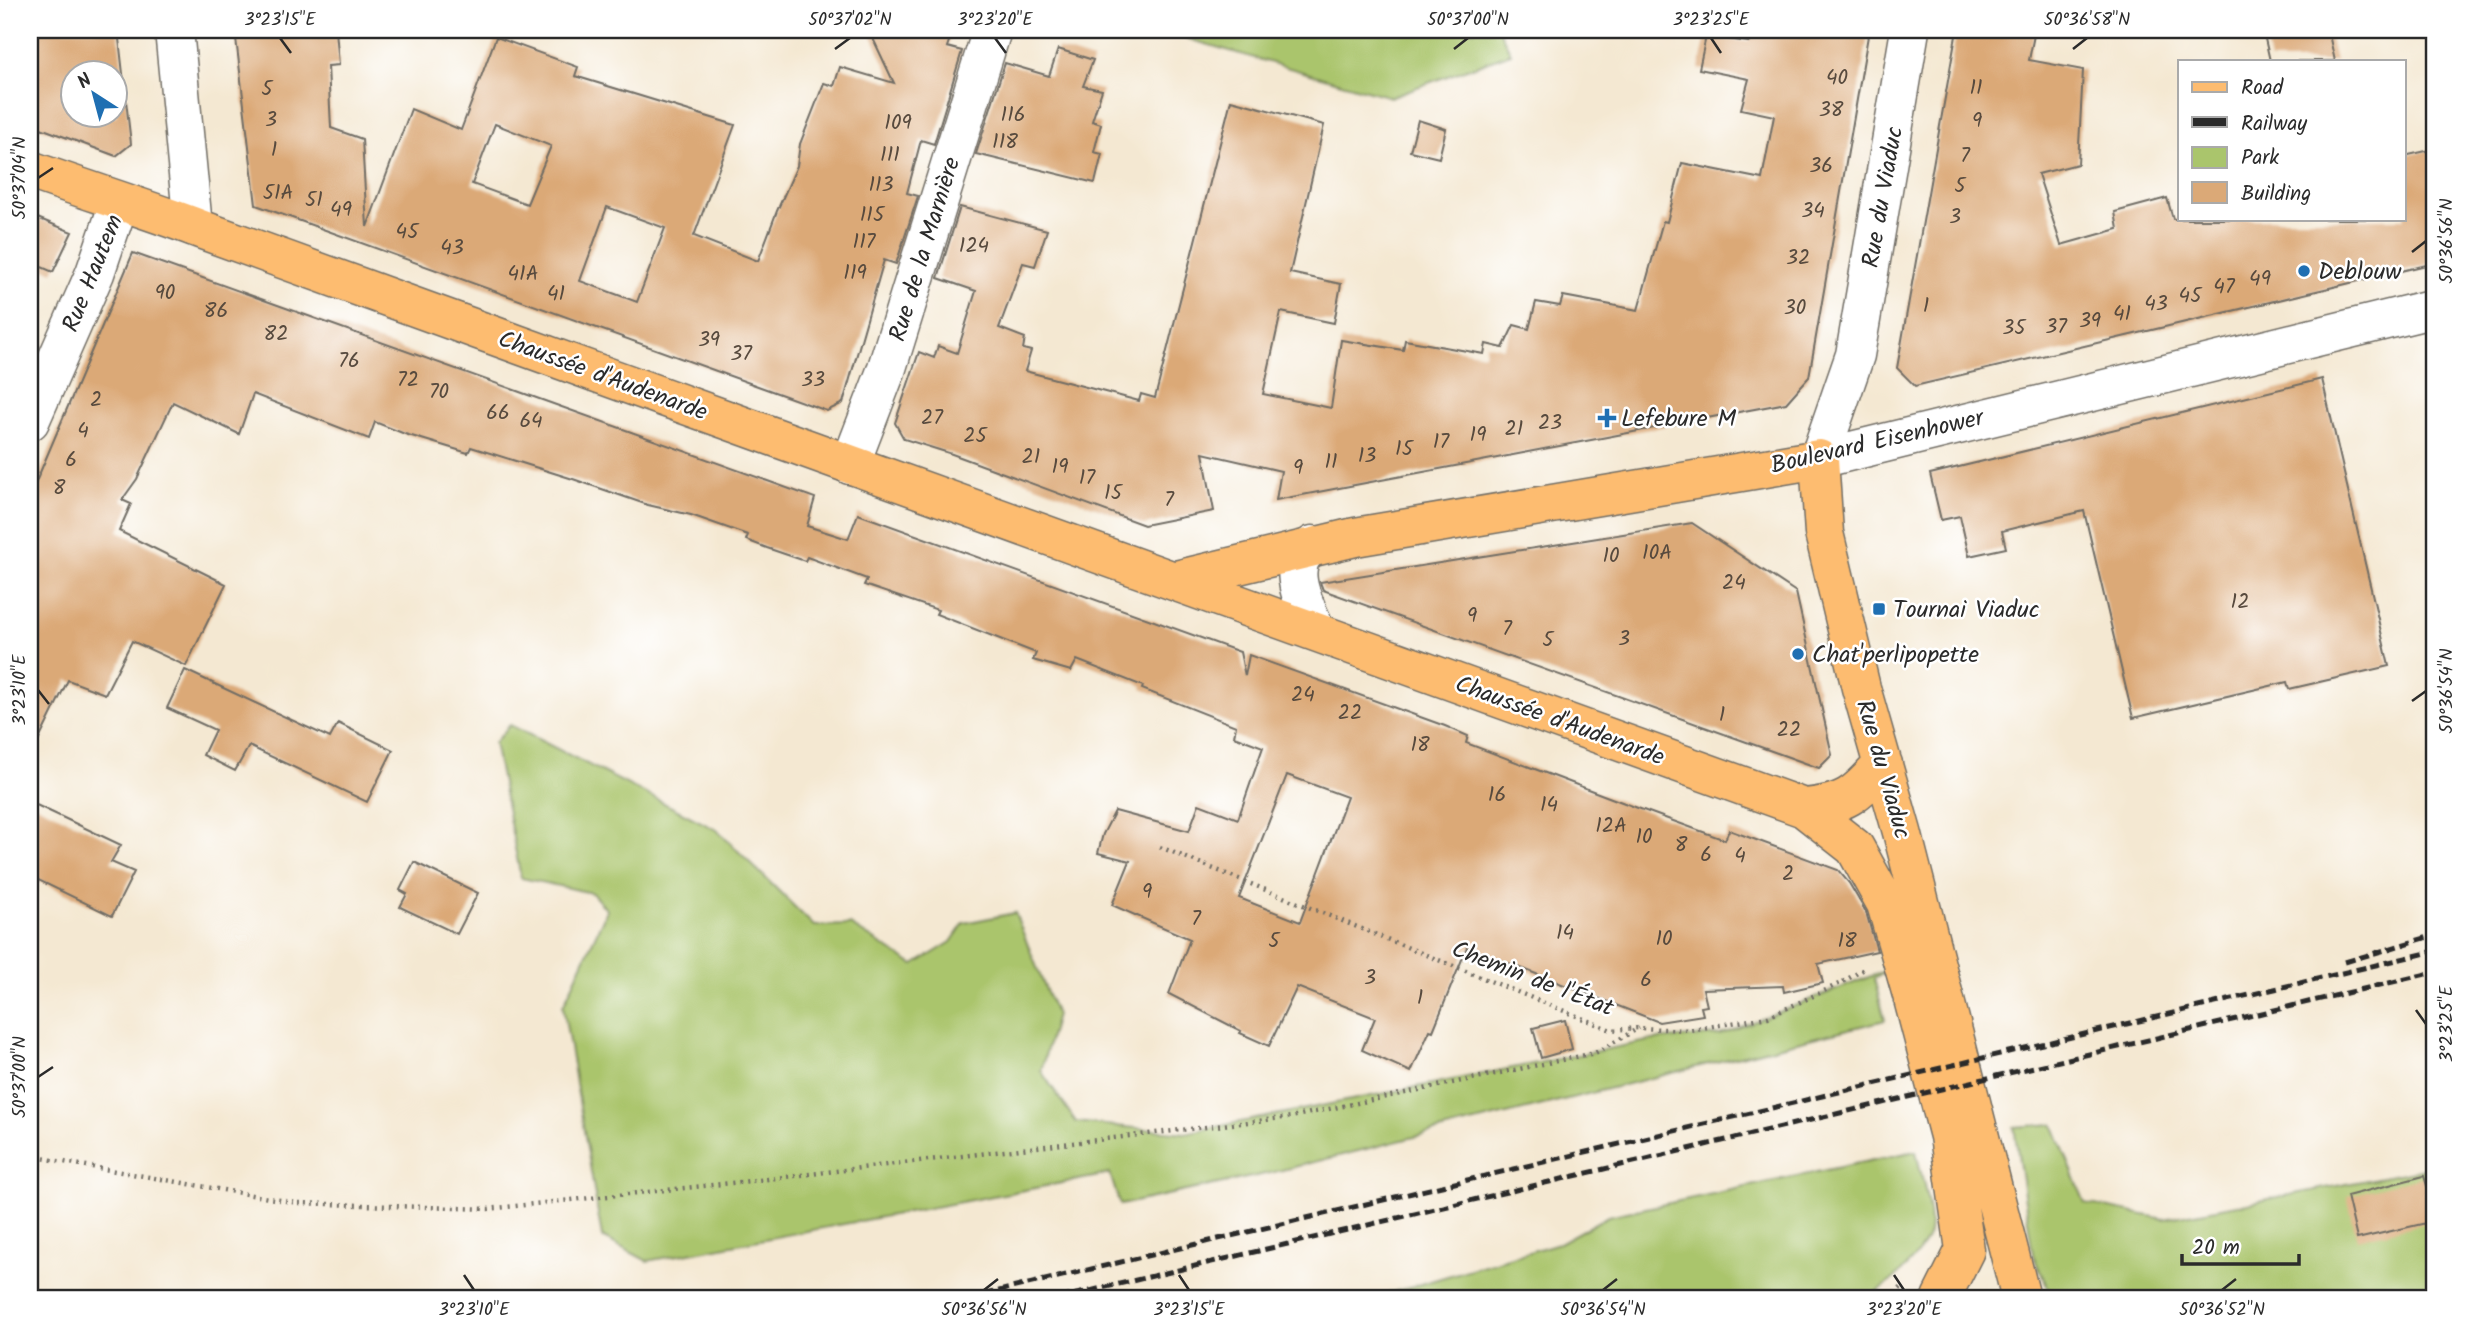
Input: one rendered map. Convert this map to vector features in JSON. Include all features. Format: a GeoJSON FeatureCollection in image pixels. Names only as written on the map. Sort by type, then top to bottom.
{"type":"FeatureCollection","features":[{"type":"Feature","properties":{"kind":"main road","name":"Chaussée d'Audenarde"},"geometry":{"type":"LineString","coordinates":[[30,170],[193,226],[1804,808]]}},
{"type":"Feature","properties":{"kind":"main road","name":"Boulevard Eisenhower"},"geometry":{"type":"LineString","coordinates":[[1313,545],[1819,458]]}},
{"type":"Feature","properties":{"kind":"main road","name":"Rue du Viaduc"},"geometry":{"type":"LineString","coordinates":[[1819,458],[1824,533],[1861,688],[1902,832],[2021,1298]]}},
{"type":"Feature","properties":{"kind":"main road"},"geometry":{"type":"LineString","coordinates":[[1176,580],[1313,545]]}},
{"type":"Feature","properties":{"kind":"main road"},"geometry":{"type":"LineString","coordinates":[[1804,808],[1834,805],[1842,801],[1861,790],[1883,764]]}},
{"type":"Feature","properties":{"kind":"main road","name":"Rue du Viaduc"},"geometry":{"type":"LineString","coordinates":[[1804,808],[1855,848],[1886,904],[1949,1136],[1965,1250],[1941,1298]]}},
{"type":"Feature","properties":{"kind":"street"},"geometry":{"type":"LineString","coordinates":[[174,30],[193,226]]}},
{"type":"Feature","properties":{"kind":"street","name":"Rue de la Marnière"},"geometry":{"type":"LineString","coordinates":[[850,465],[886,371],[992,30]]}},
{"type":"Feature","properties":{"kind":"street","name":"Rue du Viaduc"},"geometry":{"type":"LineString","coordinates":[[1819,458],[1855,355],[1910,30]]}},
{"type":"Feature","properties":{"kind":"street","name":"Rue Hautem"},"geometry":{"type":"LineString","coordinates":[[30,421],[95,273],[120,202]]}},
{"type":"Feature","properties":{"kind":"street","name":"Boulevard Eisenhower"},"geometry":{"type":"LineString","coordinates":[[1819,458],[2435,308]]}},
{"type":"Feature","properties":{"kind":"street"},"geometry":{"type":"LineString","coordinates":[[1313,545],[1304,551],[1297,569],[1298,587],[1316,631]]}},
{"type":"Feature","properties":{"kind":"path","name":"Chemin de l'État"},"geometry":{"type":"LineString","coordinates":[[1160,847],[1611,1030],[1690,1030],[1768,1017],[1841,983],[1875,962],[1900,955]]}},
{"type":"Feature","properties":{"kind":"path"},"geometry":{"type":"LineString","coordinates":[[30,1156],[297,1203],[488,1209],[1291,1117],[1595,1053],[1639,1028]]}},
{"type":"Feature","properties":{"kind":"green space"},"geometry":{"type":"Polygon","coordinates":[[[1157,30],[1499,30],[1511,53],[1390,97],[1157,30]]]}},
{"type":"Feature","properties":{"kind":"green space"},"geometry":{"type":"Polygon","coordinates":[[[510,725],[717,830],[814,926],[850,925],[914,965],[951,942],[964,923],[1015,913],[1056,1015],[1041,1071],[1076,1122],[1185,1133],[1653,1040],[1720,1035],[1892,968],[1874,979],[1885,1020],[1270,1173],[1120,1205],[1110,1174],[647,1261],[602,1237],[563,1006],[607,910],[592,893],[521,878],[494,743],[510,725]]]}},
{"type":"Feature","properties":{"kind":"green space"},"geometry":{"type":"Polygon","coordinates":[[[2053,1124],[2085,1203],[2164,1219],[2435,1167],[2435,1290],[2399,1298],[2056,1298],[2046,1284],[2033,1255],[2014,1127],[2053,1124]]]}},
{"type":"Feature","properties":{"kind":"green space"},"geometry":{"type":"Polygon","coordinates":[[[1916,1151],[1930,1218],[1928,1236],[1900,1273],[1881,1289],[1863,1298],[1373,1298],[1559,1243],[1608,1216],[1916,1151]]]}},
{"type":"Feature","properties":{"kind":"building"},"geometry":{"type":"Polygon","coordinates":[[[30,30],[118,30],[121,60],[60,60],[60,130],[129,130],[131,144],[116,156],[30,124],[30,30]]]}},
{"type":"Feature","properties":{"kind":"building"},"geometry":{"type":"Polygon","coordinates":[[[235,30],[336,30],[339,65],[328,66],[331,128],[362,139],[367,227],[411,109],[461,130],[496,37],[578,67],[575,76],[735,125],[694,236],[758,261],[797,166],[800,144],[824,83],[834,86],[840,67],[894,83],[869,30],[953,30],[947,47],[962,51],[934,144],[921,140],[907,193],[918,196],[896,264],[884,260],[843,403],[827,411],[256,205],[235,30]],[[495,124],[472,184],[527,204],[551,146],[495,124]],[[607,207],[580,281],[637,302],[665,228],[607,207]]]}},
{"type":"Feature","properties":{"kind":"building"},"geometry":{"type":"Polygon","coordinates":[[[1749,30],[1869,30],[1809,377],[1786,403],[1276,500],[1281,471],[1203,453],[1214,511],[1144,525],[904,439],[895,423],[919,352],[934,358],[938,346],[957,353],[976,291],[938,278],[960,207],[1047,230],[1035,266],[1023,263],[999,328],[1025,338],[1023,349],[1031,351],[1025,371],[1139,401],[1141,394],[1155,398],[1231,100],[1324,125],[1290,273],[1341,284],[1334,323],[1281,312],[1263,394],[1331,408],[1341,340],[1403,350],[1405,340],[1484,354],[1486,344],[1503,348],[1514,325],[1529,329],[1536,302],[1560,306],[1563,296],[1638,310],[1663,221],[1667,222],[1682,163],[1762,179],[1774,116],[1741,109],[1749,79],[1699,69],[1706,36],[1749,42],[1749,30]]]}},
{"type":"Feature","properties":{"kind":"building"},"geometry":{"type":"Polygon","coordinates":[[[1957,30],[2035,30],[2029,60],[2083,70],[2078,164],[2038,174],[2061,245],[2118,229],[2115,212],[2167,198],[2173,219],[2178,220],[2406,220],[2406,156],[2435,149],[2435,263],[1915,386],[1897,368],[1957,30]]]}},
{"type":"Feature","properties":{"kind":"building"},"geometry":{"type":"Polygon","coordinates":[[[2263,30],[2328,30],[2335,60],[2270,60],[2263,30]]]}},
{"type":"Feature","properties":{"kind":"building"},"geometry":{"type":"Polygon","coordinates":[[[1058,49],[1093,60],[1083,86],[1102,90],[1092,121],[1101,124],[1094,152],[1102,154],[1095,183],[976,154],[1005,63],[1049,76],[1058,49]]]}},
{"type":"Feature","properties":{"kind":"building"},"geometry":{"type":"Polygon","coordinates":[[[1418,120],[1446,129],[1439,158],[1410,151],[1418,120]]]}},
{"type":"Feature","properties":{"kind":"building"},"geometry":{"type":"Polygon","coordinates":[[[30,215],[72,232],[53,272],[30,262],[30,215]]]}},
{"type":"Feature","properties":{"kind":"building"},"geometry":{"type":"Polygon","coordinates":[[[133,253],[815,498],[807,526],[848,539],[858,514],[1240,652],[1245,676],[1249,655],[1445,726],[1468,736],[1466,743],[1725,840],[1729,830],[1838,870],[1866,912],[1877,951],[1818,964],[1823,983],[1784,992],[1783,986],[1703,989],[1707,1006],[1701,1007],[1703,1015],[1659,1022],[1467,947],[1433,1031],[1430,1030],[1411,1072],[1362,1050],[1375,1018],[1297,987],[1269,1046],[1169,994],[1190,939],[1112,905],[1130,861],[1098,853],[1103,834],[1115,811],[1189,831],[1199,804],[1238,819],[1263,747],[1234,736],[1236,726],[1077,660],[1071,671],[1033,660],[1036,653],[936,614],[938,610],[864,585],[867,579],[807,557],[805,561],[767,548],[746,540],[748,535],[691,515],[648,505],[471,447],[468,453],[375,422],[369,439],[253,394],[239,434],[173,402],[137,479],[122,500],[131,504],[119,531],[226,584],[186,666],[132,641],[105,694],[68,680],[30,758],[30,496],[133,253]],[[1287,775],[1239,898],[1300,922],[1347,797],[1287,775]]]}},
{"type":"Feature","properties":{"kind":"building"},"geometry":{"type":"Polygon","coordinates":[[[2322,379],[2389,666],[2289,689],[2287,682],[2133,718],[2084,511],[2002,531],[2006,548],[1969,556],[1960,516],[1941,520],[1930,474],[2322,379]]]}},
{"type":"Feature","properties":{"kind":"building"},"geometry":{"type":"Polygon","coordinates":[[[1692,523],[1796,592],[1832,755],[1819,768],[1323,590],[1320,582],[1692,523]]]}},
{"type":"Feature","properties":{"kind":"building"},"geometry":{"type":"Polygon","coordinates":[[[185,670],[330,738],[338,723],[393,750],[367,802],[249,746],[235,771],[203,755],[215,730],[167,708],[185,670]]]}},
{"type":"Feature","properties":{"kind":"building"},"geometry":{"type":"Polygon","coordinates":[[[30,802],[121,845],[111,862],[134,872],[112,916],[30,876],[30,802]]]}},
{"type":"Feature","properties":{"kind":"building"},"geometry":{"type":"Polygon","coordinates":[[[414,862],[478,893],[457,934],[400,907],[407,894],[400,890],[414,862]]]}},
{"type":"Feature","properties":{"kind":"building"},"geometry":{"type":"Polygon","coordinates":[[[1565,1020],[1572,1049],[1541,1058],[1533,1028],[1565,1020]]]}},
{"type":"Feature","properties":{"kind":"building"},"geometry":{"type":"Polygon","coordinates":[[[2424,1176],[2435,1212],[2435,1221],[2357,1239],[2347,1196],[2424,1176]]]}},
{"type":"Feature","properties":{"kind":"railway"},"geometry":{"type":"LineString","coordinates":[[2345,962],[2435,935]]}},
{"type":"Feature","properties":{"kind":"railway"},"geometry":{"type":"LineString","coordinates":[[969,1298],[2435,951]]}},
{"type":"Feature","properties":{"kind":"railway"},"geometry":{"type":"LineString","coordinates":[[1060,1298],[2435,972]]}},
{"type":"Feature","properties":{"kind":"place","name":"Deblouw"},"geometry":{"type":"Point","coordinates":[2304,271]}},
{"type":"Feature","properties":{"kind":"place","name":"Lefebure M"},"geometry":{"type":"Point","coordinates":[1607,418]}},
{"type":"Feature","properties":{"kind":"place","name":"Tournai Viaduc"},"geometry":{"type":"Point","coordinates":[1879,609]}},
{"type":"Feature","properties":{"kind":"place","name":"Chat'perlipopette"},"geometry":{"type":"Point","coordinates":[1798,654]}}]}
